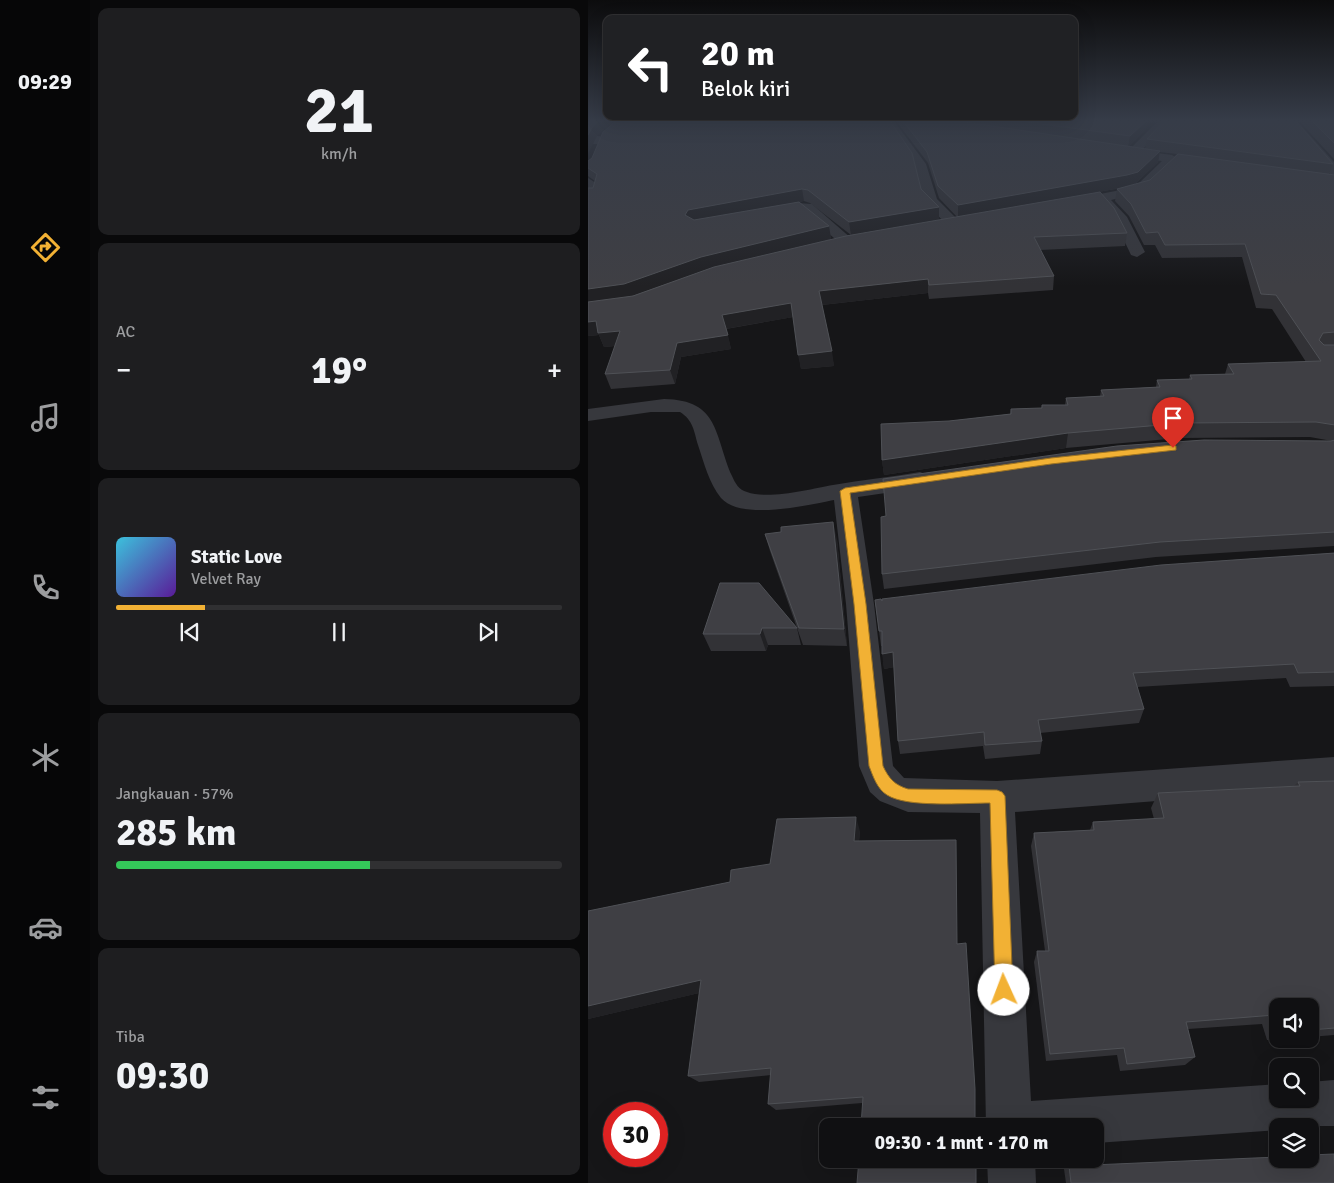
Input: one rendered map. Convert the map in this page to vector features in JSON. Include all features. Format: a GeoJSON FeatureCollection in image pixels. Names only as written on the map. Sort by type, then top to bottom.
{"type":"FeatureCollection","features":[{"type":"Feature","properties":{"kind":"street"},"geometry":{"type":"LineString","coordinates":[[923,176],[930,200],[952,222]]}},
{"type":"Feature","properties":{"kind":"street"},"geometry":{"type":"LineString","coordinates":[[1056,206],[1103,199],[1142,188],[1157,176]]}},
{"type":"Feature","properties":{"kind":"street"},"geometry":{"type":"LineString","coordinates":[[588,182],[592,185],[591,196]]}},
{"type":"Feature","properties":{"kind":"street"},"geometry":{"type":"LineString","coordinates":[[1103,199],[1120,217],[1138,252]]}},
{"type":"Feature","properties":{"kind":"street"},"geometry":{"type":"LineString","coordinates":[[752,216],[797,207],[807,208],[847,242]]}},
{"type":"Feature","properties":{"kind":"street"},"geometry":{"type":"LineString","coordinates":[[933,226],[971,219]]}},
{"type":"Feature","properties":{"kind":"street"},"geometry":{"type":"LineString","coordinates":[[829,246],[866,238]]}},
{"type":"Feature","properties":{"kind":"street"},"geometry":{"type":"LineString","coordinates":[[588,415],[670,406],[685,408],[696,414],[702,422],[725,485],[732,495],[741,500],[768,502],[943,477]]}},
{"type":"Feature","properties":{"kind":"street"},"geometry":{"type":"LineString","coordinates":[[845,491],[860,604],[876,766],[882,781],[892,790],[908,796],[997,796],[1334,772]]}},
{"type":"Feature","properties":{"kind":"street"},"geometry":{"type":"LineString","coordinates":[[860,604],[889,600]]}},
{"type":"Feature","properties":{"kind":"street"},"geometry":{"type":"LineString","coordinates":[[997,796],[1009,1118]]}},
{"type":"Feature","properties":{"kind":"street"},"geometry":{"type":"LineString","coordinates":[[1104,1119],[1334,1103]]}},
{"type":"Feature","properties":{"kind":"street"},"geometry":{"type":"LineString","coordinates":[[1011,1168],[1012,1183]]}},
{"type":"Feature","properties":{"kind":"building"},"geometry":{"type":"Polygon","coordinates":[[[596,176],[918,176],[921,189],[939,207],[849,222],[808,190],[802,189],[688,210],[685,215],[694,220],[799,202],[829,226],[701,257],[624,284],[588,289],[588,188],[593,188],[596,176]]]}},
{"type":"Feature","properties":{"kind":"building"},"geometry":{"type":"Polygon","coordinates":[[[935,176],[1120,176],[958,205],[938,186],[935,176]]]}},
{"type":"Feature","properties":{"kind":"building"},"geometry":{"type":"Polygon","coordinates":[[[1154,176],[1335,176],[1335,332],[1323,333],[1319,340],[1324,345],[1335,345],[1335,425],[1316,422],[1184,423],[1068,433],[882,460],[881,424],[949,421],[1011,414],[1011,409],[1042,408],[1042,405],[1068,405],[1066,398],[1104,396],[1101,390],[1160,387],[1157,380],[1192,379],[1190,375],[1234,374],[1228,364],[1321,361],[1276,295],[1261,294],[1245,244],[1165,245],[1158,232],[1146,233],[1131,204],[1117,189],[1150,180],[1154,176]]]}},
{"type":"Feature","properties":{"kind":"building"},"geometry":{"type":"Polygon","coordinates":[[[1100,192],[1114,208],[1127,233],[1034,237],[1054,276],[929,285],[928,279],[819,291],[832,351],[798,355],[791,303],[722,315],[728,335],[677,343],[670,370],[605,374],[620,331],[598,333],[596,321],[588,322],[588,302],[633,296],[714,267],[846,236],[1100,192]]]}},
{"type":"Feature","properties":{"kind":"building"},"geometry":{"type":"Polygon","coordinates":[[[1204,440],[1335,440],[1335,532],[1160,542],[882,574],[881,517],[886,516],[883,479],[1117,446],[1204,440]]]}},
{"type":"Feature","properties":{"kind":"building"},"geometry":{"type":"Polygon","coordinates":[[[833,522],[844,629],[799,628],[765,534],[781,532],[781,527],[833,522]]]}},
{"type":"Feature","properties":{"kind":"building"},"geometry":{"type":"Polygon","coordinates":[[[1335,553],[1335,672],[1298,673],[1294,664],[1133,673],[1144,709],[1038,720],[1042,741],[985,745],[984,732],[898,741],[893,652],[882,654],[882,631],[879,631],[875,600],[881,599],[882,601],[882,599],[1161,565],[1335,553]]]}},
{"type":"Feature","properties":{"kind":"building"},"geometry":{"type":"Polygon","coordinates":[[[720,583],[759,583],[797,628],[762,628],[760,634],[703,634],[720,583]]]}},
{"type":"Feature","properties":{"kind":"building"},"geometry":{"type":"Polygon","coordinates":[[[1335,781],[1335,1028],[1319,1029],[1319,998],[1269,998],[1269,1015],[1186,1022],[1195,1057],[1127,1064],[1124,1048],[1050,1054],[1037,951],[1049,951],[1034,833],[1094,830],[1093,822],[1164,818],[1158,793],[1300,786],[1298,782],[1335,781]]]}},
{"type":"Feature","properties":{"kind":"building"},"geometry":{"type":"Polygon","coordinates":[[[856,817],[854,841],[956,840],[957,944],[966,943],[975,1118],[862,1118],[863,1097],[768,1104],[771,1068],[688,1076],[701,980],[588,1006],[588,911],[730,882],[731,870],[770,864],[777,819],[856,817]]]}},
{"type":"Feature","properties":{"kind":"building"},"geometry":{"type":"Polygon","coordinates":[[[1334,1154],[1335,1183],[1071,1183],[1069,1168],[1104,1168],[1104,1164],[1269,1157],[1269,1168],[1319,1168],[1319,1155],[1334,1154]]]}},
{"type":"Feature","properties":{"kind":"building"},"geometry":{"type":"Polygon","coordinates":[[[858,1168],[976,1168],[976,1183],[857,1183],[858,1168]]]}},
{"type":"Feature","properties":{"kind":"route"},"geometry":{"type":"LineString","coordinates":[[1004,990],[997,796],[908,796],[892,790],[882,781],[876,766],[860,604],[845,491],[1051,461],[1173,448]]}}]}
